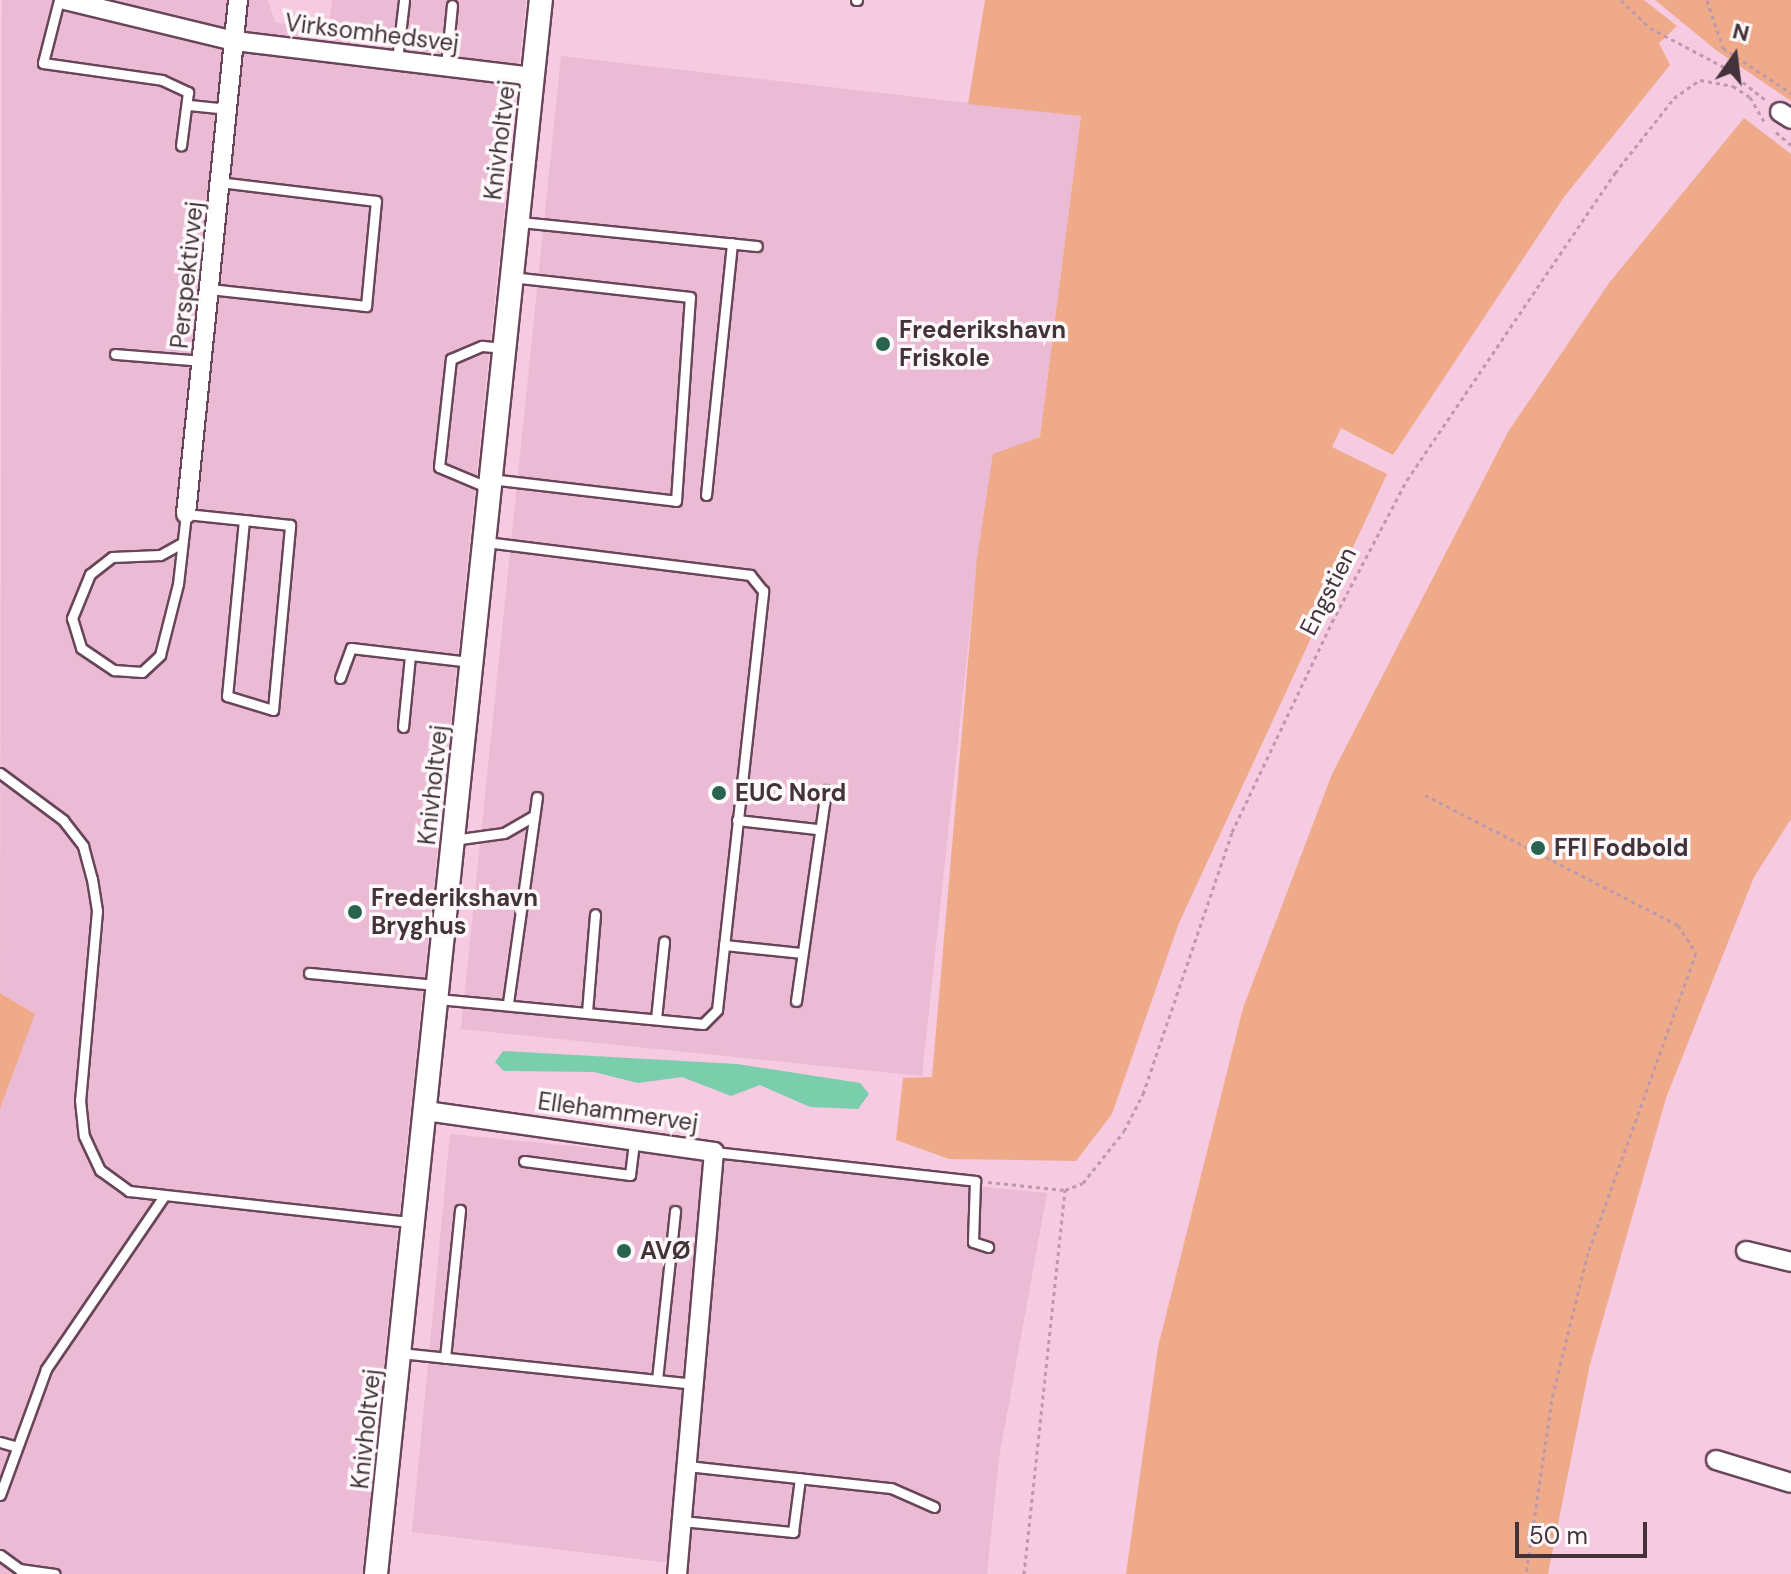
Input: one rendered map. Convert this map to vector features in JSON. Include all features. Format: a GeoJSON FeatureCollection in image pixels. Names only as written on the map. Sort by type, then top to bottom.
{"type":"FeatureCollection","features":[{"type":"Feature","properties":{"kind":"street","name":"Virksomhedsvej"},"geometry":{"type":"LineString","coordinates":[[62,0],[235,41],[533,77]]}},
{"type":"Feature","properties":{"kind":"street","name":"Perspektivvej"},"geometry":{"type":"LineString","coordinates":[[186,514],[238,0]]}},
{"type":"Feature","properties":{"kind":"street","name":"Knivholtvej"},"geometry":{"type":"LineString","coordinates":[[376,1574],[541,0]]}},
{"type":"Feature","properties":{"kind":"street","name":"Ellehammervej"},"geometry":{"type":"LineString","coordinates":[[426,1111],[634,1137],[714,1152],[677,1574]]}},
{"type":"Feature","properties":{"kind":"street"},"geometry":{"type":"LineString","coordinates":[[1746,1251],[1791,1262]]}},
{"type":"Feature","properties":{"kind":"street"},"geometry":{"type":"LineString","coordinates":[[1716,1460],[1791,1483]]}},
{"type":"Feature","properties":{"kind":"lane"},"geometry":{"type":"LineString","coordinates":[[62,0],[43,63],[162,80],[188,92],[189,105],[181,146]]}},
{"type":"Feature","properties":{"kind":"lane"},"geometry":{"type":"LineString","coordinates":[[397,60],[404,0]]}},
{"type":"Feature","properties":{"kind":"lane"},"geometry":{"type":"LineString","coordinates":[[446,66],[452,5]]}},
{"type":"Feature","properties":{"kind":"lane"},"geometry":{"type":"LineString","coordinates":[[189,105],[228,109]]}},
{"type":"Feature","properties":{"kind":"lane"},"geometry":{"type":"LineString","coordinates":[[209,289],[366,306],[376,201],[220,182]]}},
{"type":"Feature","properties":{"kind":"lane"},"geometry":{"type":"LineString","coordinates":[[516,221],[757,246]]}},
{"type":"Feature","properties":{"kind":"lane"},"geometry":{"type":"LineString","coordinates":[[706,495],[732,243]]}},
{"type":"Feature","properties":{"kind":"lane"},"geometry":{"type":"LineString","coordinates":[[503,348],[482,346],[451,359],[439,467],[489,484],[676,501],[690,297],[511,277]]}},
{"type":"Feature","properties":{"kind":"lane"},"geometry":{"type":"LineString","coordinates":[[115,354],[202,361]]}},
{"type":"Feature","properties":{"kind":"lane"},"geometry":{"type":"LineString","coordinates":[[182,543],[160,555],[112,557],[90,574],[72,618],[81,648],[114,670],[142,672],[160,655],[182,543],[186,514],[244,520],[290,525],[273,710],[227,696],[244,520]]}},
{"type":"Feature","properties":{"kind":"lane"},"geometry":{"type":"LineString","coordinates":[[309,973],[508,1003],[703,1024],[717,1010],[763,591],[750,575],[483,542]]}},
{"type":"Feature","properties":{"kind":"lane"},"geometry":{"type":"LineString","coordinates":[[340,678],[351,648],[471,662]]}},
{"type":"Feature","properties":{"kind":"lane"},"geometry":{"type":"LineString","coordinates":[[403,727],[410,655]]}},
{"type":"Feature","properties":{"kind":"lane"},"geometry":{"type":"LineString","coordinates":[[0,773],[63,820],[83,846],[92,879],[97,911],[80,1100],[84,1136],[100,1170],[129,1191],[414,1223]]}},
{"type":"Feature","properties":{"kind":"lane"},"geometry":{"type":"LineString","coordinates":[[796,1001],[816,829],[826,790]]}},
{"type":"Feature","properties":{"kind":"lane"},"geometry":{"type":"LineString","coordinates":[[508,1003],[537,797]]}},
{"type":"Feature","properties":{"kind":"lane"},"geometry":{"type":"LineString","coordinates":[[453,840],[504,833],[534,816]]}},
{"type":"Feature","properties":{"kind":"lane"},"geometry":{"type":"LineString","coordinates":[[737,820],[816,829]]}},
{"type":"Feature","properties":{"kind":"lane"},"geometry":{"type":"LineString","coordinates":[[587,1012],[595,914]]}},
{"type":"Feature","properties":{"kind":"lane"},"geometry":{"type":"LineString","coordinates":[[656,1019],[664,941]]}},
{"type":"Feature","properties":{"kind":"lane"},"geometry":{"type":"LineString","coordinates":[[724,945],[801,953]]}},
{"type":"Feature","properties":{"kind":"lane"},"geometry":{"type":"LineString","coordinates":[[524,1161],[630,1175],[634,1137]]}},
{"type":"Feature","properties":{"kind":"lane"},"geometry":{"type":"LineString","coordinates":[[714,1152],[975,1181],[973,1242],[988,1247]]}},
{"type":"Feature","properties":{"kind":"lane"},"geometry":{"type":"LineString","coordinates":[[0,1495],[14,1446],[46,1369],[164,1196]]}},
{"type":"Feature","properties":{"kind":"lane"},"geometry":{"type":"LineString","coordinates":[[445,1358],[460,1210]]}},
{"type":"Feature","properties":{"kind":"lane"},"geometry":{"type":"LineString","coordinates":[[657,1380],[675,1211]]}},
{"type":"Feature","properties":{"kind":"lane"},"geometry":{"type":"LineString","coordinates":[[400,1353],[695,1384]]}},
{"type":"Feature","properties":{"kind":"lane"},"geometry":{"type":"LineString","coordinates":[[0,1442],[14,1446]]}},
{"type":"Feature","properties":{"kind":"lane"},"geometry":{"type":"LineString","coordinates":[[687,1466],[891,1488],[934,1507]]}},
{"type":"Feature","properties":{"kind":"lane"},"geometry":{"type":"LineString","coordinates":[[682,1521],[793,1532],[800,1478]]}},
{"type":"Feature","properties":{"kind":"lane"},"geometry":{"type":"LineString","coordinates":[[0,1555],[19,1569],[55,1574]]}},
{"type":"Feature","properties":{"kind":"path"},"geometry":{"type":"LineString","coordinates":[[1621,0],[1650,28],[1724,67],[1786,116]]}},
{"type":"Feature","properties":{"kind":"path"},"geometry":{"type":"LineString","coordinates":[[1707,0],[1723,48],[1791,93]]}},
{"type":"Feature","properties":{"kind":"path","name":"Engstien"},"geometry":{"type":"LineString","coordinates":[[1065,1190],[1083,1183],[1143,1094],[1251,791],[1370,548],[1463,393],[1624,161],[1688,86],[1715,79],[1733,86],[1791,145]]}},
{"type":"Feature","properties":{"kind":"path"},"geometry":{"type":"LineString","coordinates":[[1425,795],[1678,925],[1696,953],[1588,1253],[1553,1393],[1526,1574]]}},
{"type":"Feature","properties":{"kind":"path"},"geometry":{"type":"LineString","coordinates":[[975,1181],[1065,1190],[1067,1209],[1024,1574]]}},
{"type":"Feature","properties":{"kind":"shaded area"},"geometry":{"type":"Polygon","coordinates":[[[2,0],[268,0],[275,22],[328,31],[332,0],[526,0],[362,1574],[0,1574],[0,1109],[35,1014],[0,993],[2,0]]]}},
{"type":"Feature","properties":{"kind":"shaded area"},"geometry":{"type":"Polygon","coordinates":[[[985,0],[1644,0],[1677,26],[1659,43],[1670,65],[1564,197],[1393,455],[1341,428],[1332,447],[1387,474],[1179,923],[1112,1114],[1076,1161],[949,1159],[896,1140],[903,1078],[932,1077],[977,558],[993,454],[1040,437],[1081,116],[968,104],[985,0]]]}},
{"type":"Feature","properties":{"kind":"shaded area"},"geometry":{"type":"Polygon","coordinates":[[[1655,0],[1791,0],[1791,101],[1716,50],[1655,0]]]}},
{"type":"Feature","properties":{"kind":"shaded area"},"geometry":{"type":"Polygon","coordinates":[[[561,56],[1081,116],[1040,437],[980,535],[922,1076],[461,1029],[561,56]]]}},
{"type":"Feature","properties":{"kind":"shaded area","name":"FFI Fodbold"},"geometry":{"type":"Polygon","coordinates":[[[1744,118],[1791,154],[1791,819],[1754,877],[1666,1098],[1590,1364],[1548,1574],[1126,1574],[1158,1347],[1243,1008],[1332,774],[1508,432],[1609,283],[1744,118]]]}},
{"type":"Feature","properties":{"kind":"shaded area"},"geometry":{"type":"Polygon","coordinates":[[[0,993],[35,1014],[0,1109],[0,993]]]}},
{"type":"Feature","properties":{"kind":"shaded area"},"geometry":{"type":"Polygon","coordinates":[[[503,1051],[737,1064],[860,1083],[869,1094],[858,1109],[810,1107],[760,1085],[731,1096],[682,1077],[638,1083],[594,1072],[504,1071],[495,1062],[503,1051]]]}},
{"type":"Feature","properties":{"kind":"shaded area"},"geometry":{"type":"Polygon","coordinates":[[[450,1134],[1047,1193],[999,1458],[987,1574],[688,1574],[688,1565],[412,1532],[450,1134]]]}},
{"type":"Feature","properties":{"kind":"place","name":"Frederikshavn Friskole"},"geometry":{"type":"Point","coordinates":[883,344]}},
{"type":"Feature","properties":{"kind":"place","name":"EUC Nord"},"geometry":{"type":"Point","coordinates":[719,793]}},
{"type":"Feature","properties":{"kind":"place","name":"FFI Fodbold"},"geometry":{"type":"Point","coordinates":[1538,848]}},
{"type":"Feature","properties":{"kind":"place","name":"Frederikshavn Bryghus"},"geometry":{"type":"Point","coordinates":[355,912]}},
{"type":"Feature","properties":{"kind":"place","name":"AVØ"},"geometry":{"type":"Point","coordinates":[624,1251]}}]}
